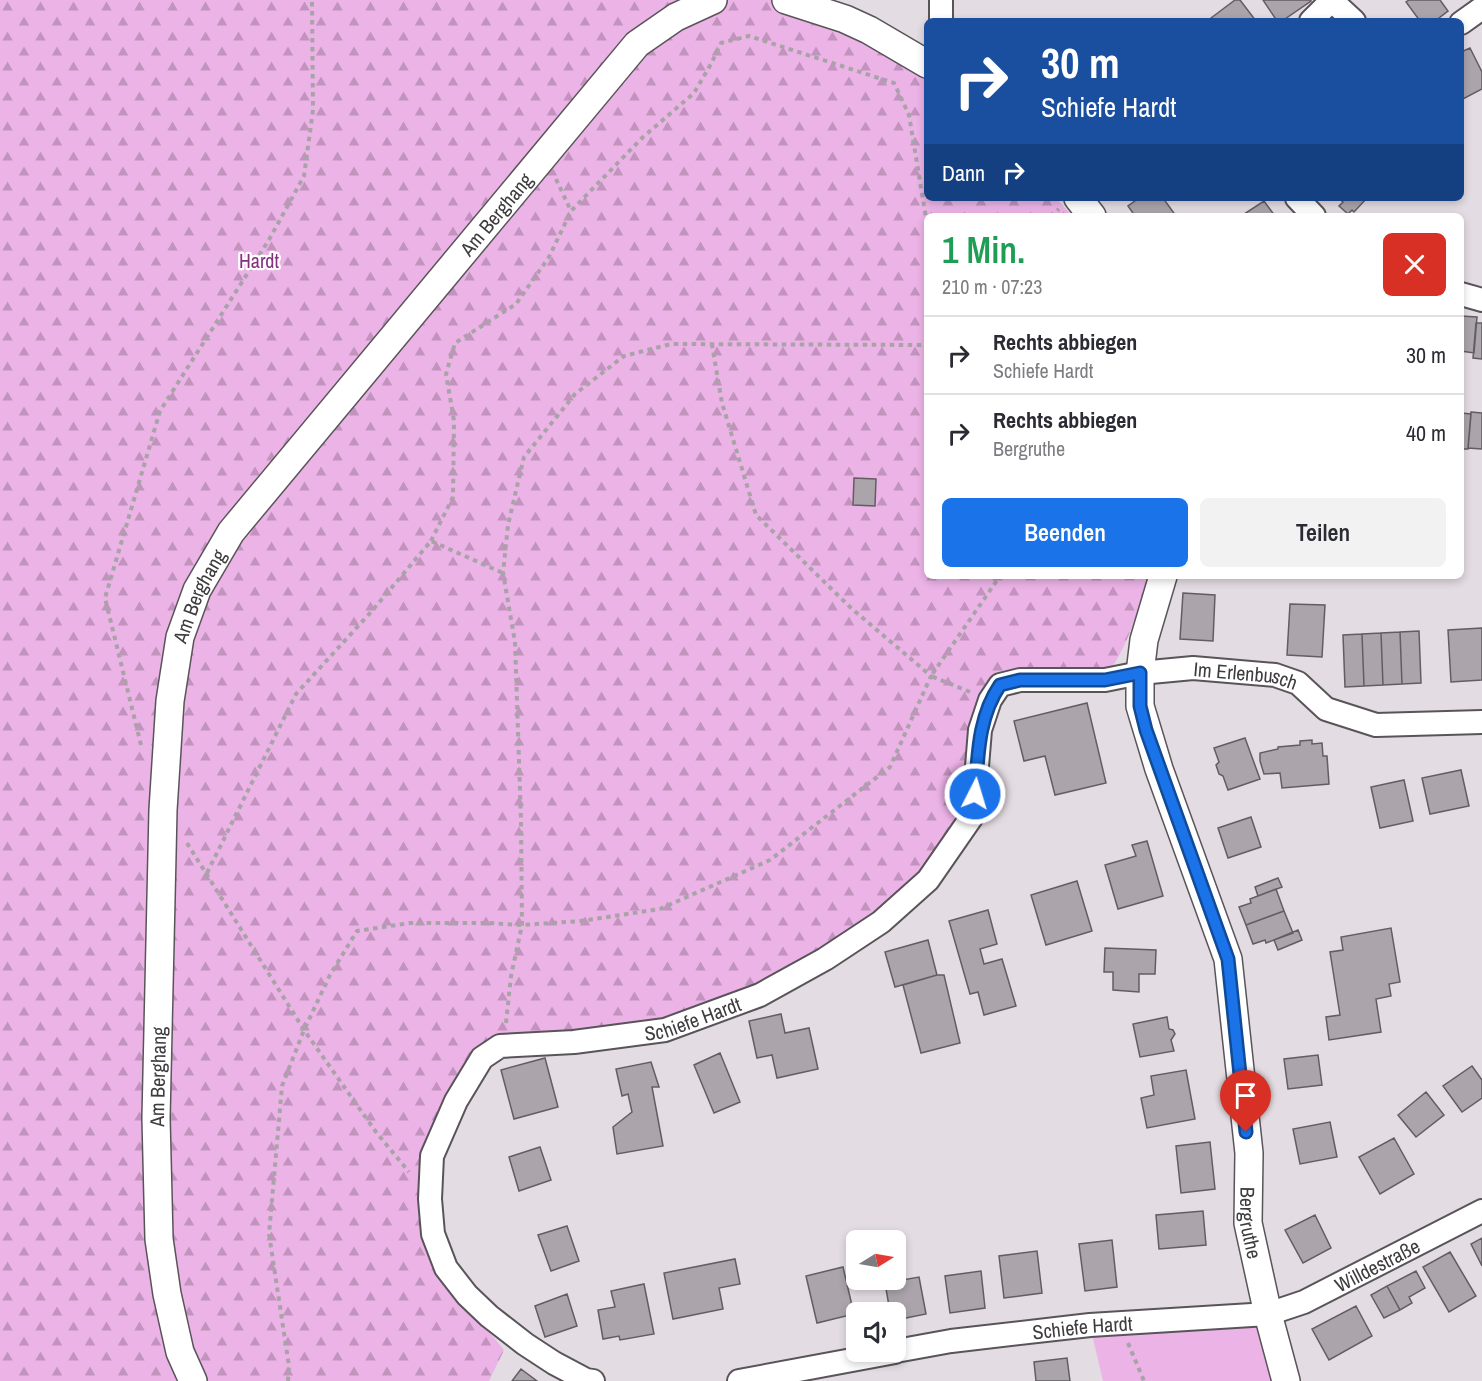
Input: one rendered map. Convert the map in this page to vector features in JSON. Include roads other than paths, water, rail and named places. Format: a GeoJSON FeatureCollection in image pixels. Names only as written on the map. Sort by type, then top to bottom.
{"type":"FeatureCollection","features":[{"type":"Feature","properties":{"kind":"street","name":"Am Berghang"},"geometry":{"type":"LineString","coordinates":[[193,1381],[180,1352],[166,1294],[159,1239],[156,1118],[163,810],[170,700],[180,637],[197,590],[231,532],[637,44],[676,17],[713,0]]}},
{"type":"Feature","properties":{"kind":"street"},"geometry":{"type":"LineString","coordinates":[[786,0],[845,19],[924,61]]}},
{"type":"Feature","properties":{"kind":"street"},"geometry":{"type":"LineString","coordinates":[[941,0],[941,18]]}},
{"type":"Feature","properties":{"kind":"street"},"geometry":{"type":"LineString","coordinates":[[1314,18],[1332,0],[1350,18]]}},
{"type":"Feature","properties":{"kind":"street"},"geometry":{"type":"LineString","coordinates":[[1464,21],[1482,8]]}},
{"type":"Feature","properties":{"kind":"street"},"geometry":{"type":"LineString","coordinates":[[1299,201],[1311,213]]}},
{"type":"Feature","properties":{"kind":"street"},"geometry":{"type":"LineString","coordinates":[[1464,295],[1482,300]]}},
{"type":"Feature","properties":{"kind":"street","name":"Bergruthe"},"geometry":{"type":"LineString","coordinates":[[1162,579],[1144,640],[1140,673],[1140,706],[1146,730],[1228,959],[1249,1153],[1248,1223],[1268,1314],[1286,1381]]}},
{"type":"Feature","properties":{"kind":"street","name":"Im Erlenbusch"},"geometry":{"type":"LineString","coordinates":[[1140,673],[1193,668],[1275,675],[1298,683],[1326,709],[1376,725],[1482,722]]}},
{"type":"Feature","properties":{"kind":"street","name":"Schiefe Hardt"},"geometry":{"type":"LineString","coordinates":[[593,1381],[586,1380],[554,1364],[489,1316],[467,1295],[446,1268],[433,1234],[430,1199],[432,1156],[456,1101],[482,1058],[500,1046],[574,1042],[665,1030],[760,995],[825,959],[881,922],[928,880],[973,814],[980,730],[990,700],[1000,685],[1020,680],[1105,680],[1140,673]]}},
{"type":"Feature","properties":{"kind":"street","name":"Willdestraße"},"geometry":{"type":"LineString","coordinates":[[1268,1314],[1304,1302],[1482,1211]]}},
{"type":"Feature","properties":{"kind":"street","name":"Schiefe Hardt"},"geometry":{"type":"LineString","coordinates":[[906,1349],[951,1341],[1119,1323],[1268,1314]]}},
{"type":"Feature","properties":{"kind":"street","name":"Schiefe Hardt"},"geometry":{"type":"LineString","coordinates":[[739,1381],[846,1360]]}},
{"type":"Feature","properties":{"kind":"park label","name":"Hardt"},"geometry":{"type":"Point","coordinates":[259,260]}}]}
